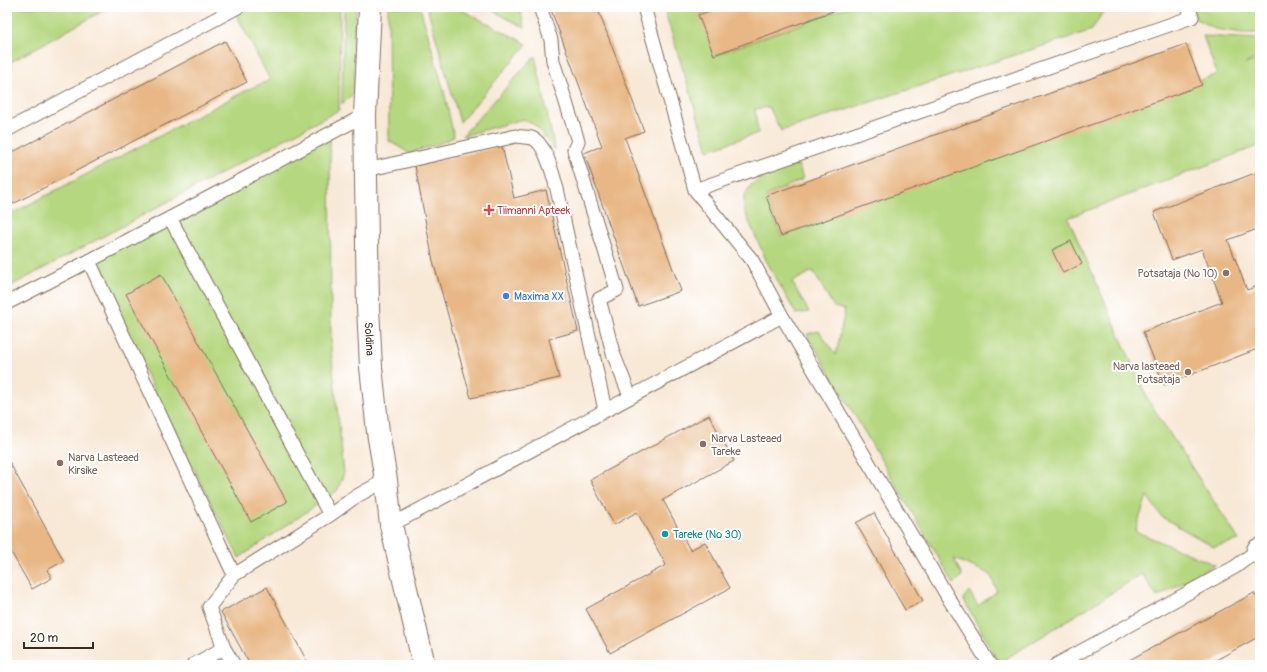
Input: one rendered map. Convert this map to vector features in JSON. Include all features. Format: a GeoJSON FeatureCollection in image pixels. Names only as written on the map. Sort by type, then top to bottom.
{"type":"FeatureCollection","features":[{"type":"Feature","properties":{"kind":"street","name":"Soldina"},"geometry":{"type":"LineString","coordinates":[[370,7],[365,115],[368,307],[371,367],[378,432],[386,480],[391,525],[424,665]]}},
{"type":"Feature","properties":{"kind":"lane"},"geometry":{"type":"LineString","coordinates":[[7,130],[238,7]]}},
{"type":"Feature","properties":{"kind":"lane"},"geometry":{"type":"LineString","coordinates":[[540,7],[551,40],[553,61],[578,141],[574,150],[617,290],[599,299],[613,353],[630,396]]}},
{"type":"Feature","properties":{"kind":"lane"},"geometry":{"type":"LineString","coordinates":[[644,7],[695,190],[752,260],[782,316],[990,665]]}},
{"type":"Feature","properties":{"kind":"lane"},"geometry":{"type":"LineString","coordinates":[[695,190],[1192,17],[1188,7]]}},
{"type":"Feature","properties":{"kind":"lane"},"geometry":{"type":"LineString","coordinates":[[7,303],[365,115]]}},
{"type":"Feature","properties":{"kind":"lane"},"geometry":{"type":"LineString","coordinates":[[366,170],[516,136],[533,139],[539,143],[550,163],[557,189],[605,410]]}},
{"type":"Feature","properties":{"kind":"lane"},"geometry":{"type":"LineString","coordinates":[[170,218],[330,515]]}},
{"type":"Feature","properties":{"kind":"lane"},"geometry":{"type":"LineString","coordinates":[[89,261],[234,575]]}},
{"type":"Feature","properties":{"kind":"lane"},"geometry":{"type":"LineString","coordinates":[[391,525],[782,316]]}},
{"type":"Feature","properties":{"kind":"lane"},"geometry":{"type":"LineString","coordinates":[[234,665],[224,648],[209,607],[234,575],[330,515],[355,497],[386,480]]}},
{"type":"Feature","properties":{"kind":"lane"},"geometry":{"type":"LineString","coordinates":[[1056,665],[1235,567],[1259,552]]}},
{"type":"Feature","properties":{"kind":"lane"},"geometry":{"type":"LineString","coordinates":[[193,665],[224,648]]}},
{"type":"Feature","properties":{"kind":"green space"},"geometry":{"type":"Polygon","coordinates":[[[7,7],[110,7],[7,64],[7,7]]]}},
{"type":"Feature","properties":{"kind":"green space"},"geometry":{"type":"Polygon","coordinates":[[[239,7],[340,7],[339,110],[7,288],[7,216],[251,88],[270,80],[234,10],[239,7]]]}},
{"type":"Feature","properties":{"kind":"green space"},"geometry":{"type":"Polygon","coordinates":[[[344,7],[356,7],[354,93],[342,104],[344,7]]]}},
{"type":"Feature","properties":{"kind":"green space"},"geometry":{"type":"Polygon","coordinates":[[[388,7],[420,7],[444,91],[454,137],[438,144],[409,153],[389,141],[388,7]]]}},
{"type":"Feature","properties":{"kind":"green space"},"geometry":{"type":"Polygon","coordinates":[[[427,7],[456,7],[527,44],[460,122],[427,7]]]}},
{"type":"Feature","properties":{"kind":"green space"},"geometry":{"type":"Polygon","coordinates":[[[486,7],[519,7],[525,28],[486,7]]]}},
{"type":"Feature","properties":{"kind":"green space"},"geometry":{"type":"Polygon","coordinates":[[[674,7],[713,7],[699,15],[715,55],[848,7],[1115,7],[1102,13],[1092,30],[781,131],[769,107],[755,109],[758,133],[708,150],[665,12],[674,7]]]}},
{"type":"Feature","properties":{"kind":"green space"},"geometry":{"type":"Polygon","coordinates":[[[1192,7],[1260,7],[1260,33],[1243,33],[1215,29],[1196,19],[1192,7]]]}},
{"type":"Feature","properties":{"kind":"green space"},"geometry":{"type":"Polygon","coordinates":[[[1203,36],[1260,39],[1260,55],[1245,64],[1260,59],[1260,145],[1068,218],[1148,400],[1239,540],[1214,547],[1162,517],[1147,496],[1135,531],[1215,565],[1157,597],[1142,574],[999,663],[963,599],[969,591],[978,606],[997,591],[990,574],[954,559],[962,576],[954,584],[807,334],[819,331],[836,355],[845,310],[834,307],[813,271],[792,282],[809,312],[796,314],[767,262],[744,210],[744,196],[751,185],[772,173],[798,164],[803,179],[766,196],[781,236],[1217,74],[1203,36]]]}},
{"type":"Feature","properties":{"kind":"green space"},"geometry":{"type":"Polygon","coordinates":[[[535,56],[555,150],[535,125],[523,119],[462,136],[535,56]]]}},
{"type":"Feature","properties":{"kind":"green space"},"geometry":{"type":"Polygon","coordinates":[[[330,133],[331,350],[344,473],[337,491],[239,558],[89,261],[330,133]]]}},
{"type":"Feature","properties":{"kind":"building"},"geometry":{"type":"Polygon","coordinates":[[[550,7],[597,7],[644,131],[625,138],[681,291],[638,306],[584,153],[602,146],[550,7]]]}},
{"type":"Feature","properties":{"kind":"building"},"geometry":{"type":"Polygon","coordinates":[[[721,7],[844,7],[714,55],[698,15],[721,7]]]}},
{"type":"Feature","properties":{"kind":"building"},"geometry":{"type":"Polygon","coordinates":[[[225,41],[247,82],[7,207],[7,155],[225,41]]]}},
{"type":"Feature","properties":{"kind":"building"},"geometry":{"type":"Polygon","coordinates":[[[1186,44],[1202,85],[781,236],[766,196],[1186,44]]]}},
{"type":"Feature","properties":{"kind":"building","name":"Maxima XX"},"geometry":{"type":"Polygon","coordinates":[[[502,146],[514,198],[546,190],[578,331],[549,339],[559,378],[471,398],[433,261],[415,166],[502,146]]]}},
{"type":"Feature","properties":{"kind":"building","name":"Potsataja (№ 10)"},"geometry":{"type":"Polygon","coordinates":[[[1260,171],[1260,228],[1228,240],[1247,290],[1260,285],[1260,348],[1164,385],[1143,332],[1222,302],[1202,249],[1172,260],[1154,212],[1260,171]]]}},
{"type":"Feature","properties":{"kind":"building"},"geometry":{"type":"Polygon","coordinates":[[[1071,241],[1082,264],[1063,273],[1052,250],[1071,241]]]}},
{"type":"Feature","properties":{"kind":"building"},"geometry":{"type":"Polygon","coordinates":[[[161,274],[287,502],[251,522],[126,294],[161,274]]]}},
{"type":"Feature","properties":{"kind":"building","name":"Tareke (№ 30)"},"geometry":{"type":"Polygon","coordinates":[[[709,415],[734,461],[663,500],[690,550],[705,542],[730,588],[610,653],[586,609],[666,565],[637,512],[614,525],[590,480],[709,415]]]}},
{"type":"Feature","properties":{"kind":"building"},"geometry":{"type":"Polygon","coordinates":[[[7,458],[64,561],[47,570],[52,578],[32,589],[7,545],[7,458]]]}},
{"type":"Feature","properties":{"kind":"building"},"geometry":{"type":"Polygon","coordinates":[[[874,513],[923,601],[905,610],[856,523],[874,513]]]}},
{"type":"Feature","properties":{"kind":"building"},"geometry":{"type":"Polygon","coordinates":[[[267,587],[309,665],[250,665],[221,612],[267,587]]]}},
{"type":"Feature","properties":{"kind":"building"},"geometry":{"type":"Polygon","coordinates":[[[1254,593],[1260,604],[1260,636],[1207,665],[1120,665],[1254,593]]]}},
{"type":"Feature","properties":{"kind":"place","name":"Tiimanni Apteek"},"geometry":{"type":"Point","coordinates":[489,210]}},
{"type":"Feature","properties":{"kind":"place","name":"Potsataja (№ 10)"},"geometry":{"type":"Point","coordinates":[1226,273]}},
{"type":"Feature","properties":{"kind":"place","name":"Maxima XX"},"geometry":{"type":"Point","coordinates":[506,296]}},
{"type":"Feature","properties":{"kind":"place","name":"Narva lasteaed Potsataja"},"geometry":{"type":"Point","coordinates":[1188,372]}},
{"type":"Feature","properties":{"kind":"place","name":"Narva Lasteaed Tareke"},"geometry":{"type":"Point","coordinates":[703,444]}},
{"type":"Feature","properties":{"kind":"place","name":"Narva Lasteaed Kirsike"},"geometry":{"type":"Point","coordinates":[60,463]}},
{"type":"Feature","properties":{"kind":"place","name":"Tareke (№ 30)"},"geometry":{"type":"Point","coordinates":[665,534]}}]}
